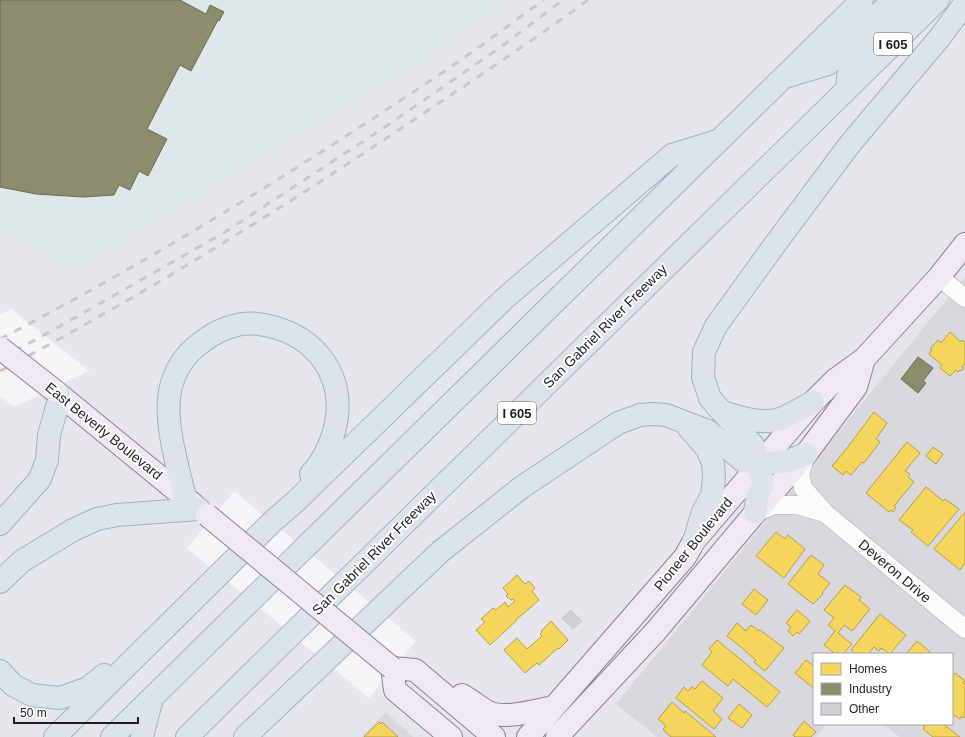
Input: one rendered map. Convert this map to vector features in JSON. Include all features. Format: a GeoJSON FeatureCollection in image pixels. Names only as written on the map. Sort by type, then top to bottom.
{"type":"FeatureCollection","features":[{"type":"Feature","properties":{"kind":"highway"},"geometry":{"type":"LineString","coordinates":[[112,737],[862,0]]}},
{"type":"Feature","properties":{"kind":"highway"},"geometry":{"type":"LineString","coordinates":[[782,78],[828,64],[893,0]]}},
{"type":"Feature","properties":{"kind":"highway"},"geometry":{"type":"LineString","coordinates":[[847,88],[850,59],[911,0]]}},
{"type":"Feature","properties":{"kind":"highway","name":"San Gabriel River Freeway"},"geometry":{"type":"LineString","coordinates":[[187,737],[938,0]]}},
{"type":"Feature","properties":{"kind":"highway"},"geometry":{"type":"LineString","coordinates":[[755,513],[757,498],[763,483],[753,445],[710,398],[703,377],[704,352],[716,326],[850,144],[941,36],[965,3]]}},
{"type":"Feature","properties":{"kind":"highway"},"geometry":{"type":"LineString","coordinates":[[55,737],[272,522],[301,496],[504,299],[672,155],[720,140]]}},
{"type":"Feature","properties":{"kind":"highway"},"geometry":{"type":"LineString","coordinates":[[0,582],[22,561],[73,530],[97,519],[117,515],[197,508],[171,434],[168,413],[170,392],[176,372],[190,350],[212,334],[238,324],[261,324],[281,329],[301,338],[319,353],[334,379],[338,405],[336,428],[315,469],[288,497],[272,522]]}},
{"type":"Feature","properties":{"kind":"highway"},"geometry":{"type":"LineString","coordinates":[[0,524],[40,478],[47,460],[49,435],[58,394]]}},
{"type":"Feature","properties":{"kind":"highway"},"geometry":{"type":"LineString","coordinates":[[722,412],[747,419],[762,421],[779,419],[813,402]]}},
{"type":"Feature","properties":{"kind":"highway"},"geometry":{"type":"LineString","coordinates":[[244,737],[440,552],[522,487],[618,423],[640,415],[666,415],[708,430],[743,461],[759,464],[788,461],[806,454]]}},
{"type":"Feature","properties":{"kind":"highway"},"geometry":{"type":"LineString","coordinates":[[682,420],[707,449],[713,463],[714,478],[712,494],[703,512],[694,541]]}},
{"type":"Feature","properties":{"kind":"highway"},"geometry":{"type":"LineString","coordinates":[[0,671],[13,685],[32,695],[60,698],[88,688],[171,622]]}},
{"type":"Feature","properties":{"kind":"highway"},"geometry":{"type":"LineString","coordinates":[[142,737],[152,698]]}},
{"type":"Feature","properties":{"kind":"main road","name":"Pioneer Boulevard"},"geometry":{"type":"LineString","coordinates":[[528,737],[684,557],[694,541],[813,402],[835,380],[864,359],[939,277],[965,244]]}},
{"type":"Feature","properties":{"kind":"main road","name":"East Beverly Boulevard"},"geometry":{"type":"LineString","coordinates":[[0,348],[392,668]]}},
{"type":"Feature","properties":{"kind":"main road","name":"Pioneer Boulevard"},"geometry":{"type":"LineString","coordinates":[[557,737],[656,631],[806,454],[856,387],[864,359]]}},
{"type":"Feature","properties":{"kind":"main road"},"geometry":{"type":"LineString","coordinates":[[451,737],[395,690],[392,668],[415,670],[494,737]]}},
{"type":"Feature","properties":{"kind":"main road"},"geometry":{"type":"LineString","coordinates":[[431,683],[459,693],[489,712],[500,715],[554,707]]}},
{"type":"Feature","properties":{"kind":"street"},"geometry":{"type":"LineString","coordinates":[[939,277],[965,298]]}},
{"type":"Feature","properties":{"kind":"street","name":"Deveron Drive"},"geometry":{"type":"LineString","coordinates":[[806,454],[800,474],[803,488],[825,513],[965,629]]}},
{"type":"Feature","properties":{"kind":"street","name":"Deveron Drive"},"geometry":{"type":"LineString","coordinates":[[755,513],[774,505],[797,505],[825,513]]}},
{"type":"Feature","properties":{"kind":"shaded area"},"geometry":{"type":"Polygon","coordinates":[[[0,0],[505,0],[415,64],[73,271],[0,230],[0,0]]]}},
{"type":"Feature","properties":{"kind":"shaded area"},"geometry":{"type":"Polygon","coordinates":[[[965,277],[965,737],[900,737],[884,725],[953,725],[953,653],[813,653],[813,725],[826,725],[816,737],[657,737],[616,704],[965,277]]]}},
{"type":"Feature","properties":{"kind":"shaded area"},"geometry":{"type":"Polygon","coordinates":[[[386,712],[413,737],[361,737],[386,712]]]}},
{"type":"Feature","properties":{"kind":"pier"},"geometry":{"type":"Polygon","coordinates":[[[11,309],[89,371],[14,407],[0,396],[0,315],[11,309]]]}},
{"type":"Feature","properties":{"kind":"pier"},"geometry":{"type":"Polygon","coordinates":[[[234,491],[416,641],[369,698],[187,548],[234,491]]]}},
{"type":"Feature","properties":{"kind":"building: Homes"},"geometry":{"type":"Polygon","coordinates":[[[950,332],[961,342],[962,340],[965,342],[965,364],[961,371],[960,370],[958,372],[956,370],[950,376],[940,368],[942,365],[929,354],[932,350],[930,349],[938,340],[941,343],[950,332]]]}},
{"type":"Feature","properties":{"kind":"building: Homes"},"geometry":{"type":"Polygon","coordinates":[[[874,412],[887,423],[876,439],[880,442],[864,463],[862,462],[851,475],[846,471],[843,475],[832,466],[874,412]]]}},
{"type":"Feature","properties":{"kind":"building: Homes"},"geometry":{"type":"Polygon","coordinates":[[[907,442],[920,453],[905,471],[910,474],[908,477],[914,482],[894,506],[896,507],[893,512],[891,510],[889,512],[866,493],[907,442]]]}},
{"type":"Feature","properties":{"kind":"building: Homes"},"geometry":{"type":"Polygon","coordinates":[[[933,447],[943,454],[936,464],[926,456],[933,447]]]}},
{"type":"Feature","properties":{"kind":"building: Homes"},"geometry":{"type":"Polygon","coordinates":[[[926,487],[943,501],[945,499],[959,509],[928,546],[911,532],[913,530],[899,520],[926,487]]]}},
{"type":"Feature","properties":{"kind":"building: Homes"},"geometry":{"type":"Polygon","coordinates":[[[965,512],[965,563],[960,570],[934,549],[965,512]]]}},
{"type":"Feature","properties":{"kind":"building: Homes"},"geometry":{"type":"Polygon","coordinates":[[[776,532],[785,539],[788,535],[805,549],[784,578],[756,556],[776,532]]]}},
{"type":"Feature","properties":{"kind":"building: Homes"},"geometry":{"type":"Polygon","coordinates":[[[811,555],[824,565],[818,574],[830,583],[822,593],[823,594],[813,604],[788,584],[811,555]]]}},
{"type":"Feature","properties":{"kind":"building: Homes"},"geometry":{"type":"Polygon","coordinates":[[[517,575],[525,584],[529,581],[535,588],[532,591],[539,600],[490,645],[476,630],[485,622],[481,619],[493,608],[496,610],[505,602],[508,607],[515,601],[506,596],[508,594],[503,588],[517,575]]]}},
{"type":"Feature","properties":{"kind":"building: Homes"},"geometry":{"type":"Polygon","coordinates":[[[845,585],[861,597],[859,600],[870,609],[852,631],[844,625],[838,633],[852,644],[844,653],[832,653],[833,652],[824,645],[835,631],[828,625],[834,618],[824,610],[845,585]]]}},
{"type":"Feature","properties":{"kind":"building: Homes"},"geometry":{"type":"Polygon","coordinates":[[[754,589],[768,600],[756,615],[742,604],[754,589]]]}},
{"type":"Feature","properties":{"kind":"building: Homes"},"geometry":{"type":"Polygon","coordinates":[[[797,610],[810,621],[799,634],[797,632],[793,636],[788,631],[791,627],[786,623],[797,610]]]}},
{"type":"Feature","properties":{"kind":"building: Homes"},"geometry":{"type":"Polygon","coordinates":[[[880,614],[906,635],[891,653],[881,648],[879,651],[874,647],[869,653],[855,653],[851,650],[880,614]]]}},
{"type":"Feature","properties":{"kind":"building: Homes"},"geometry":{"type":"Polygon","coordinates":[[[551,621],[568,640],[539,665],[537,663],[525,673],[504,650],[517,638],[527,649],[542,636],[540,634],[542,632],[541,631],[551,621]]]}},
{"type":"Feature","properties":{"kind":"building: Homes"},"geometry":{"type":"Polygon","coordinates":[[[737,623],[746,631],[751,625],[784,648],[765,671],[754,662],[756,660],[727,636],[737,623]]]}},
{"type":"Feature","properties":{"kind":"building: Homes"},"geometry":{"type":"Polygon","coordinates":[[[717,640],[780,692],[767,707],[733,679],[728,686],[702,665],[712,652],[709,649],[717,640]]]}},
{"type":"Feature","properties":{"kind":"building: Homes"},"geometry":{"type":"Polygon","coordinates":[[[917,641],[930,652],[929,653],[907,653],[917,641]]]}},
{"type":"Feature","properties":{"kind":"building: Homes"},"geometry":{"type":"Polygon","coordinates":[[[806,660],[813,665],[813,688],[795,673],[806,660]]]}},
{"type":"Feature","properties":{"kind":"building: Homes"},"geometry":{"type":"Polygon","coordinates":[[[955,673],[965,681],[963,683],[965,684],[965,717],[964,718],[962,716],[960,719],[953,715],[953,676],[955,673]]]}},
{"type":"Feature","properties":{"kind":"building: Homes"},"geometry":{"type":"Polygon","coordinates":[[[702,681],[723,698],[713,711],[722,719],[714,729],[676,698],[684,687],[688,691],[692,687],[695,689],[702,681]]]}},
{"type":"Feature","properties":{"kind":"building: Homes"},"geometry":{"type":"Polygon","coordinates":[[[672,702],[716,737],[671,737],[663,729],[666,726],[658,719],[672,702]]]}},
{"type":"Feature","properties":{"kind":"building: Homes"},"geometry":{"type":"Polygon","coordinates":[[[739,704],[752,715],[742,728],[728,718],[739,704]]]}},
{"type":"Feature","properties":{"kind":"building: Homes"},"geometry":{"type":"Polygon","coordinates":[[[804,721],[816,732],[811,737],[795,737],[793,735],[804,721]]]}},
{"type":"Feature","properties":{"kind":"building: Homes"},"geometry":{"type":"Polygon","coordinates":[[[379,722],[381,724],[382,722],[398,737],[364,737],[379,722]]]}},
{"type":"Feature","properties":{"kind":"building: Homes"},"geometry":{"type":"Polygon","coordinates":[[[922,725],[944,725],[960,737],[933,737],[923,729],[925,727],[922,725]]]}},
{"type":"Feature","properties":{"kind":"building: Industry"},"geometry":{"type":"Polygon","coordinates":[[[0,0],[180,0],[206,14],[210,5],[224,12],[219,21],[218,20],[191,71],[180,65],[147,129],[167,139],[148,176],[139,171],[130,190],[119,185],[114,195],[83,197],[36,194],[0,187],[0,0]]]}},
{"type":"Feature","properties":{"kind":"building: Industry"},"geometry":{"type":"Polygon","coordinates":[[[918,357],[933,368],[923,381],[926,383],[918,393],[901,379],[918,357]]]}},
{"type":"Feature","properties":{"kind":"building: Other"},"geometry":{"type":"Polygon","coordinates":[[[571,610],[582,621],[573,629],[562,618],[571,610]]]}},
{"type":"Feature","properties":{"kind":"railway"},"geometry":{"type":"LineString","coordinates":[[0,339],[59,308],[175,242],[290,172],[458,62],[544,0]]}},
{"type":"Feature","properties":{"kind":"railway"},"geometry":{"type":"LineString","coordinates":[[0,359],[225,232],[382,129],[498,49],[563,0]]}},
{"type":"Feature","properties":{"kind":"railway"},"geometry":{"type":"LineString","coordinates":[[0,371],[107,312],[212,250],[367,151],[525,45],[588,0]]}}]}
